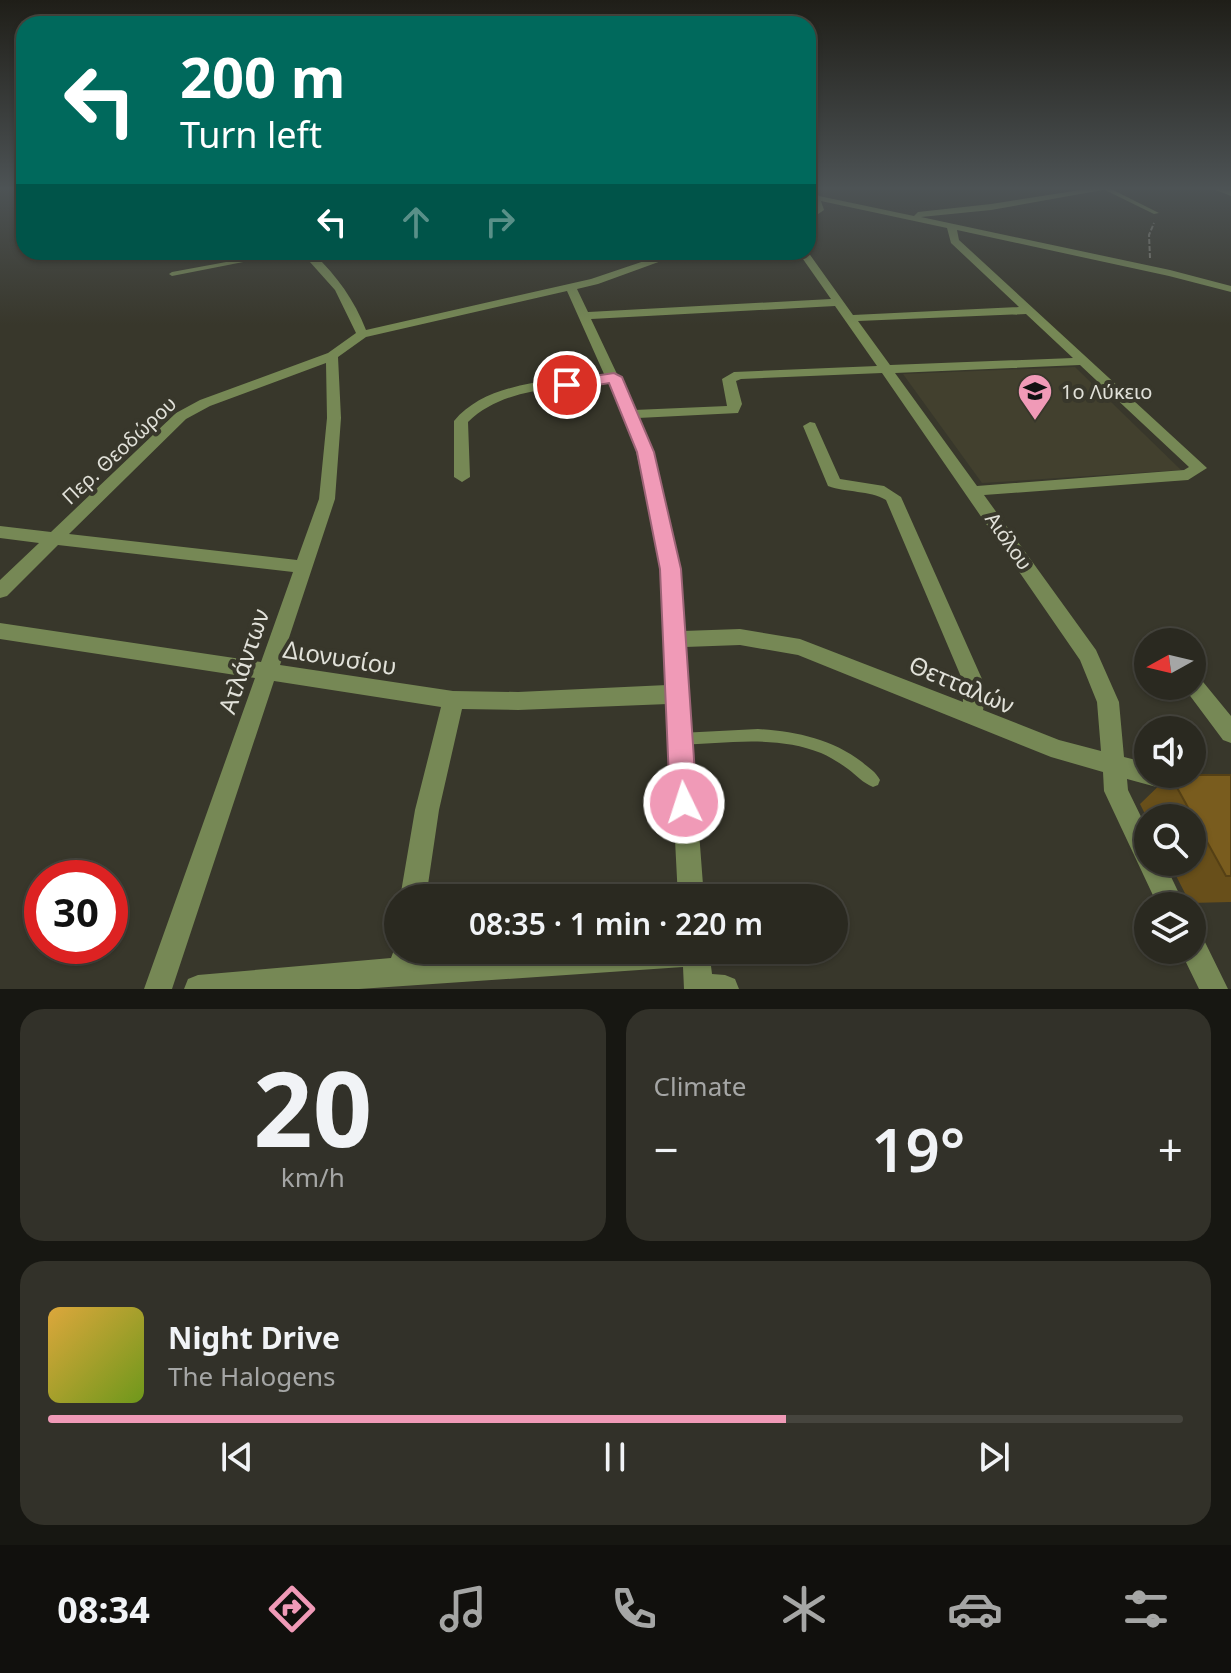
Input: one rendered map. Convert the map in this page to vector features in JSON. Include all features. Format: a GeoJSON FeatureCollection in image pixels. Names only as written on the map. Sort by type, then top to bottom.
{"type":"FeatureCollection","features":[{"type":"Feature","properties":{"kind":"street"},"geometry":{"type":"LineString","coordinates":[[953,233],[954,241],[1199,468],[1196,472],[974,491]]}},
{"type":"Feature","properties":{"kind":"street"},"geometry":{"type":"LineString","coordinates":[[976,233],[1231,289]]}},
{"type":"Feature","properties":{"kind":"street"},"geometry":{"type":"LineString","coordinates":[[315,260],[332,276],[349,299],[362,334],[613,277],[659,260]]}},
{"type":"Feature","properties":{"kind":"street","name":"Αιόλου"},"geometry":{"type":"LineString","coordinates":[[809,260],[889,369],[1098,671],[1108,702],[1116,791],[1134,829]]}},
{"type":"Feature","properties":{"kind":"street"},"geometry":{"type":"LineString","coordinates":[[570,286],[614,377],[645,452],[669,559],[690,884]]}},
{"type":"Feature","properties":{"kind":"street"},"geometry":{"type":"LineString","coordinates":[[584,316],[840,302]]}},
{"type":"Feature","properties":{"kind":"street"},"geometry":{"type":"LineString","coordinates":[[852,318],[1029,310]]}},
{"type":"Feature","properties":{"kind":"street","name":"Περ. Θεοδώρου"},"geometry":{"type":"LineString","coordinates":[[0,591],[181,416],[205,403],[337,351],[362,334]]}},
{"type":"Feature","properties":{"kind":"street","name":"Ατλάντων"},"geometry":{"type":"LineString","coordinates":[[158,989],[304,567],[330,482],[337,351]]}},
{"type":"Feature","properties":{"kind":"street"},"geometry":{"type":"LineString","coordinates":[[630,414],[733,410],[735,404],[729,379],[739,375],[1085,361]]}},
{"type":"Feature","properties":{"kind":"street"},"geometry":{"type":"LineString","coordinates":[[462,477],[461,421],[477,404],[499,396],[614,377]]}},
{"type":"Feature","properties":{"kind":"street"},"geometry":{"type":"LineString","coordinates":[[810,426],[834,482],[841,486],[871,487],[893,497],[972,679],[975,695],[971,715]]}},
{"type":"Feature","properties":{"kind":"street"},"geometry":{"type":"LineString","coordinates":[[0,532],[304,567]]}},
{"type":"Feature","properties":{"kind":"street","name":"Διονυσίου"},"geometry":{"type":"LineString","coordinates":[[0,631],[453,700],[518,701],[676,694]]}},
{"type":"Feature","properties":{"kind":"street","name":"Θετταλών"},"geometry":{"type":"LineString","coordinates":[[673,639],[740,637],[800,647],[1049,747],[1113,767],[1207,789]]}},
{"type":"Feature","properties":{"kind":"street"},"geometry":{"type":"LineString","coordinates":[[415,884],[427,810],[453,700]]}},
{"type":"Feature","properties":{"kind":"street"},"geometry":{"type":"LineString","coordinates":[[1205,700],[1231,733]]}},
{"type":"Feature","properties":{"kind":"street"},"geometry":{"type":"LineString","coordinates":[[198,989],[384,963]]}},
{"type":"Feature","properties":{"kind":"street"},"geometry":{"type":"LineString","coordinates":[[699,964],[707,989]]}},
{"type":"Feature","properties":{"kind":"street"},"geometry":{"type":"LineString","coordinates":[[1201,964],[1214,989]]}},
{"type":"Feature","properties":{"kind":"lane"},"geometry":{"type":"LineString","coordinates":[[172,274],[248,260]]}},
{"type":"Feature","properties":{"kind":"lane"},"geometry":{"type":"LineString","coordinates":[[679,739],[790,737],[836,751],[873,780]]}},
{"type":"Feature","properties":{"kind":"path"},"geometry":{"type":"LineString","coordinates":[[1149,233],[1151,270]]}},
{"type":"Feature","properties":{"kind":"shaded area","name":"1ο Λύκειο"},"geometry":{"type":"Polygon","coordinates":[[[1075,367],[1181,470],[982,483],[903,374],[1075,367]]]}},
{"type":"Feature","properties":{"kind":"building"},"geometry":{"type":"Polygon","coordinates":[[[1206,775],[1231,775],[1231,876],[1226,876],[1206,840],[1206,804],[1186,804],[1177,788],[1206,788],[1206,775]]]}},
{"type":"Feature","properties":{"kind":"place","name":"1ο Λύκειο"},"geometry":{"type":"Point","coordinates":[1035,422]}},
{"type":"Feature","properties":{"kind":"route"},"geometry":{"type":"LineString","coordinates":[[567,385],[614,377],[645,452],[672,582],[684,803]]}}]}
